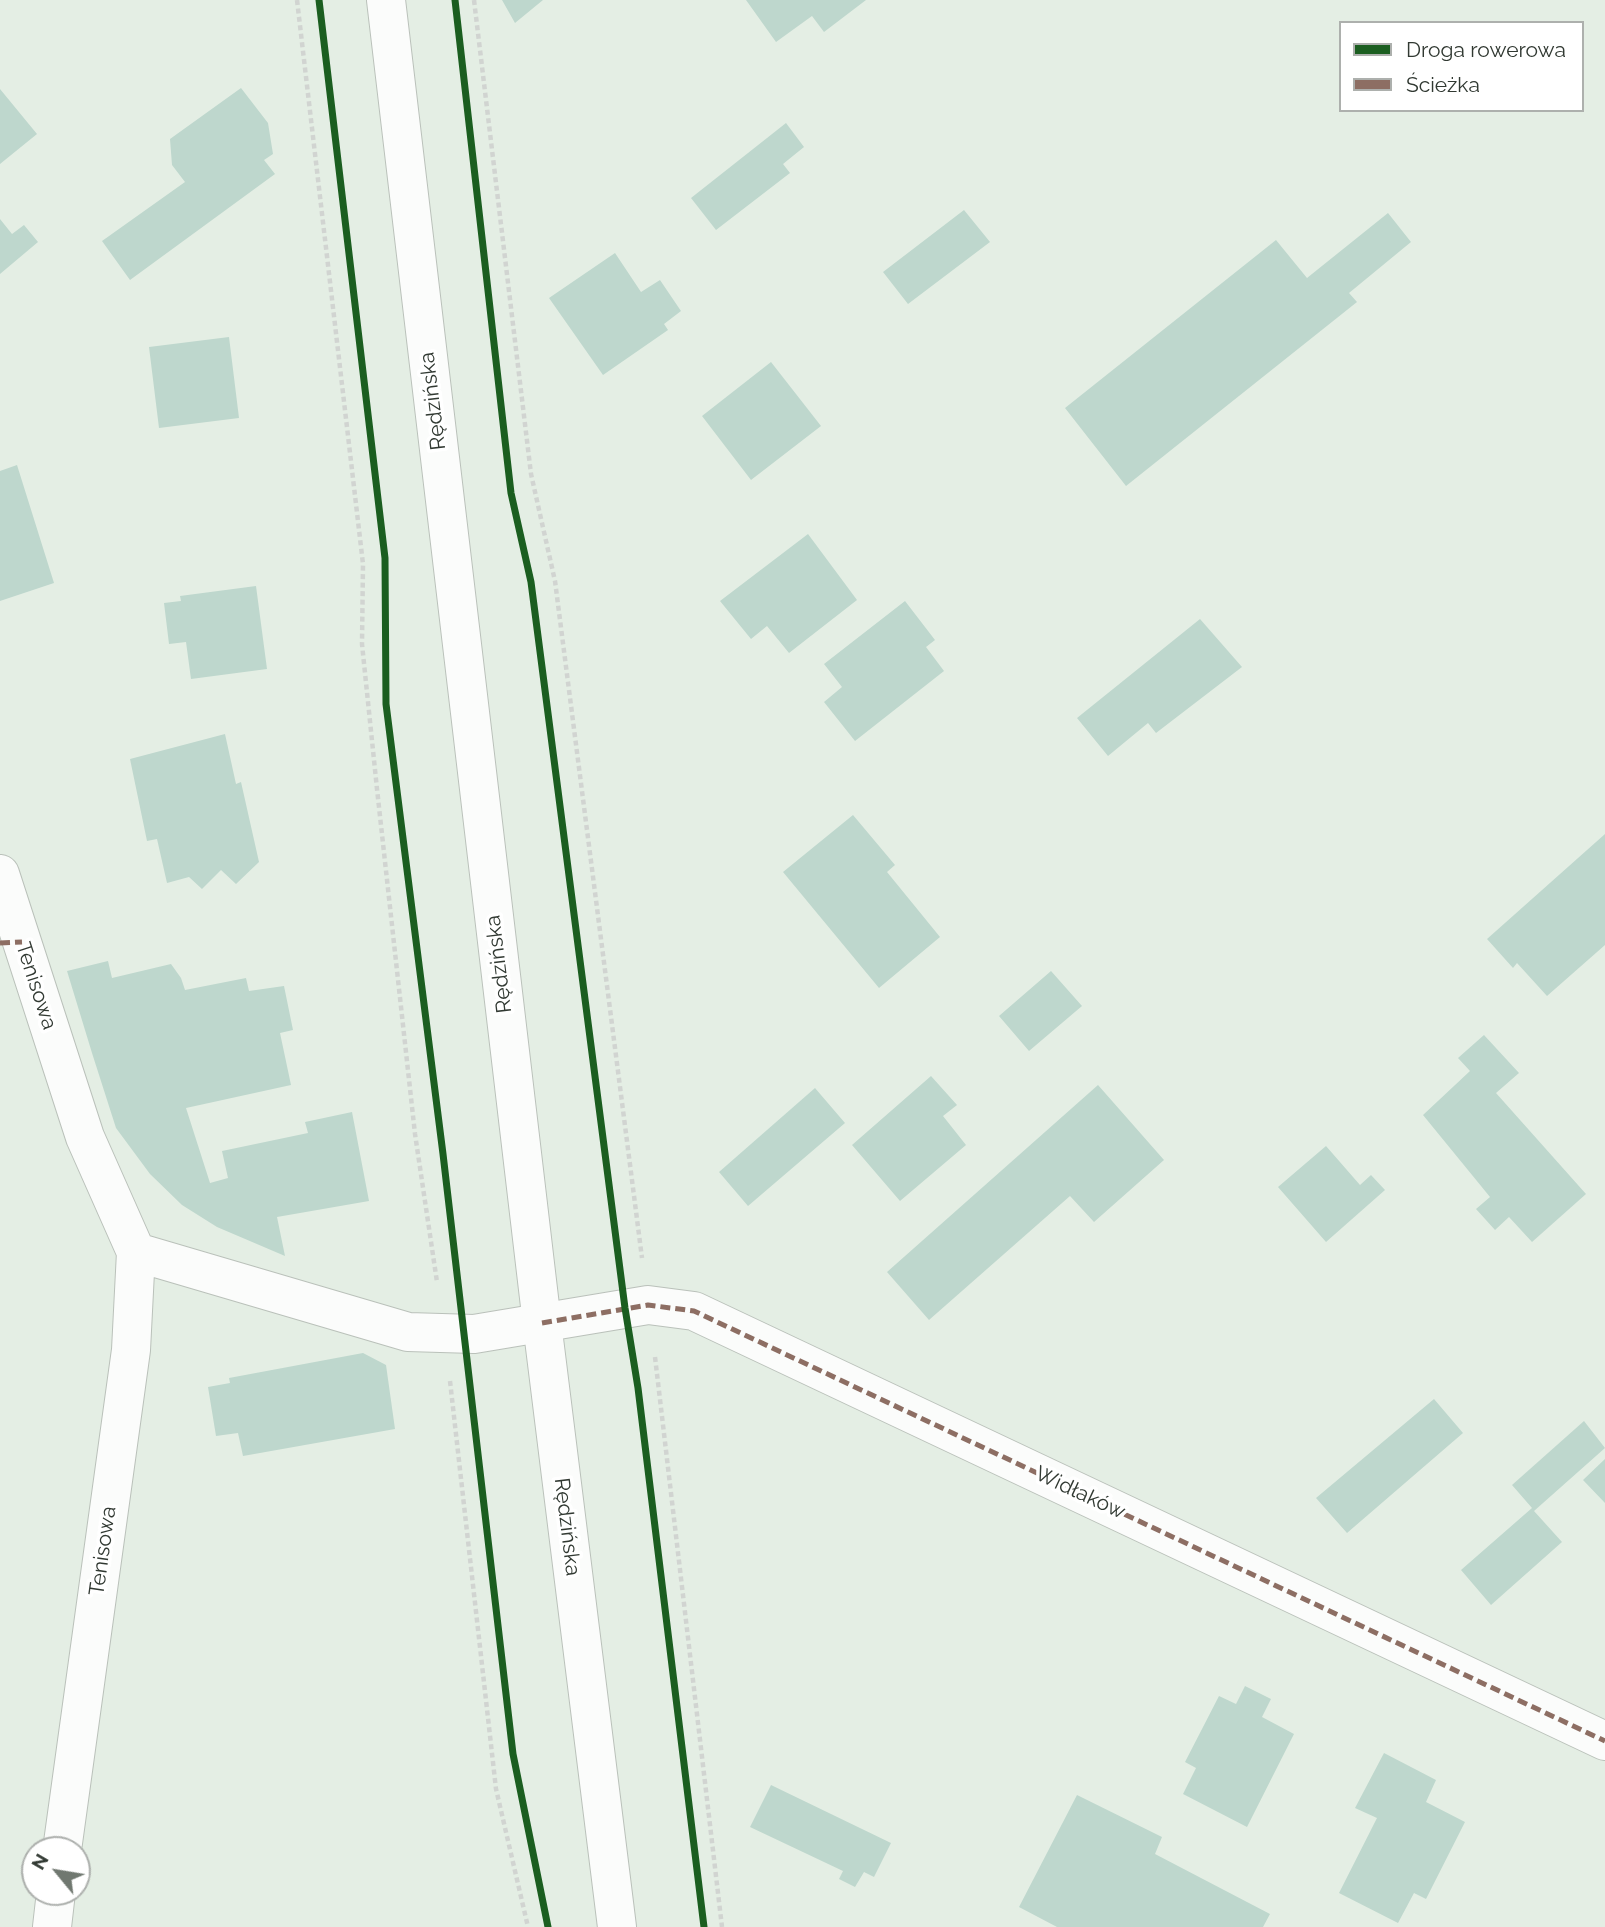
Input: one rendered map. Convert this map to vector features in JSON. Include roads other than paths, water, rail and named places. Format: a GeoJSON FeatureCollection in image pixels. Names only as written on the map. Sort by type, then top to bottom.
{"type":"FeatureCollection","features":[{"type":"Feature","properties":{"kind":"street","name":"Rędzińska"},"geometry":{"type":"LineString","coordinates":[[386,0],[542,1323],[617,1927]]}},
{"type":"Feature","properties":{"kind":"street","name":"Tenisowa"},"geometry":{"type":"LineString","coordinates":[[0,874],[85,1137],[136,1252],[131,1350],[64,1836]]}},
{"type":"Feature","properties":{"kind":"street"},"geometry":{"type":"LineString","coordinates":[[136,1252],[408,1332],[474,1334],[542,1323]]}},
{"type":"Feature","properties":{"kind":"street","name":"Widłaków"},"geometry":{"type":"LineString","coordinates":[[542,1323],[648,1305],[694,1311],[1605,1741]]}},
{"type":"Feature","properties":{"kind":"street"},"geometry":{"type":"LineString","coordinates":[[52,1927],[54,1906]]}}]}
